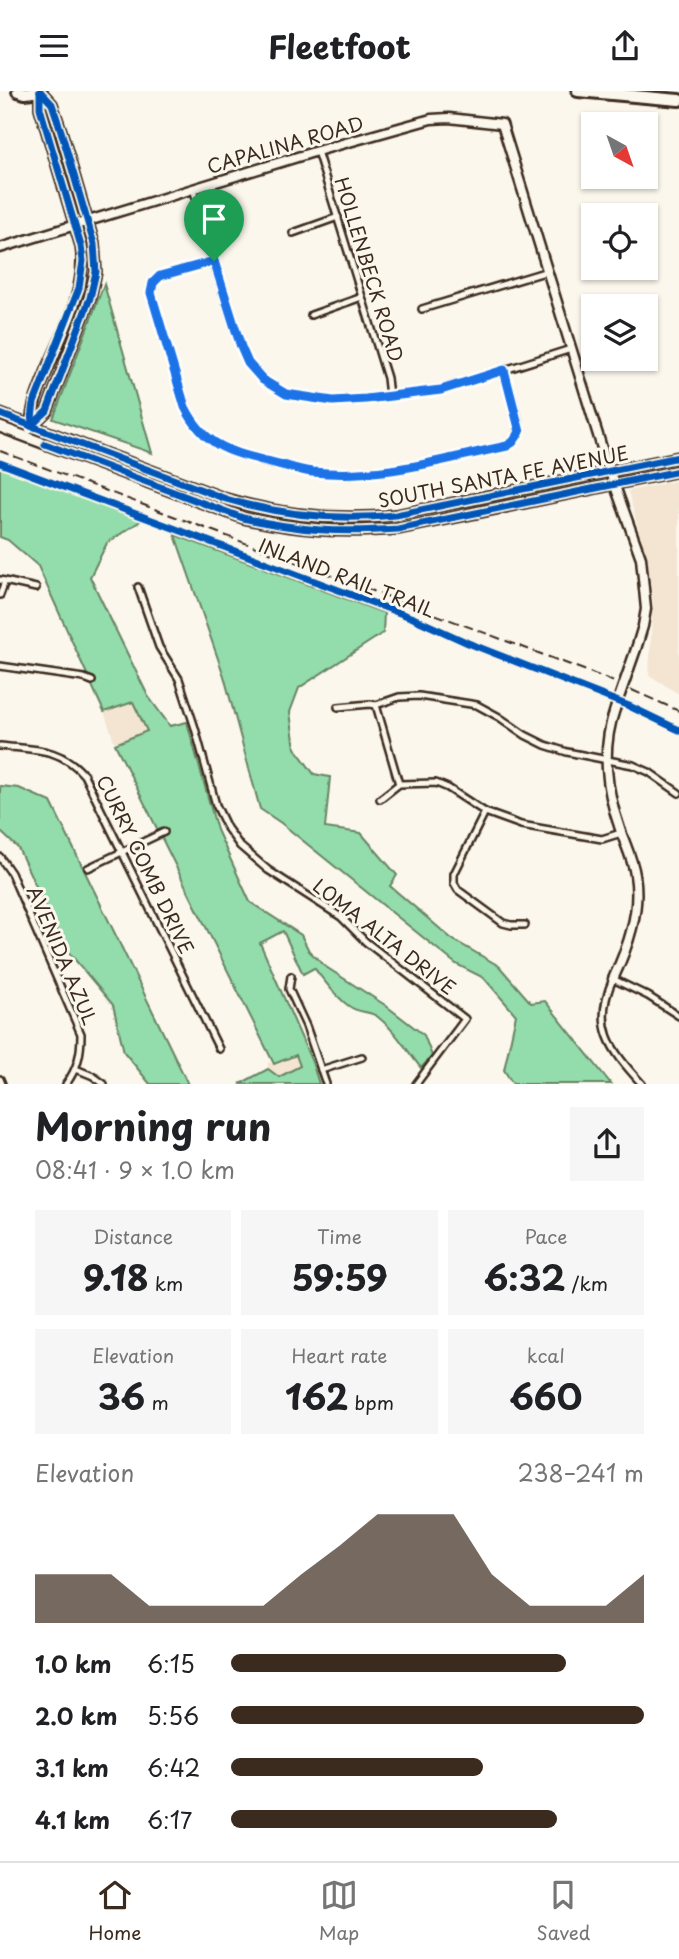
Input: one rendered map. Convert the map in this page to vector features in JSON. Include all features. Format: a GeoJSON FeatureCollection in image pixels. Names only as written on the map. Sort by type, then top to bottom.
{"type":"FeatureCollection","features":[{"type":"Feature","properties":{"kind":"highway"},"geometry":{"type":"LineString","coordinates":[[18,91],[40,91]]}},
{"type":"Feature","properties":{"kind":"highway"},"geometry":{"type":"LineString","coordinates":[[578,91],[679,100]]}},
{"type":"Feature","properties":{"kind":"main road"},"geometry":{"type":"LineString","coordinates":[[31,426],[47,411],[90,298],[96,272],[94,244],[52,104],[40,91]]}},
{"type":"Feature","properties":{"kind":"main road"},"geometry":{"type":"LineString","coordinates":[[26,437],[31,426],[34,403],[79,288],[83,261],[40,108],[40,91]]}},
{"type":"Feature","properties":{"kind":"main road","name":"SOUTH SANTA FE AVENUE"},"geometry":{"type":"LineString","coordinates":[[0,414],[253,507],[290,515],[338,519],[424,511],[679,457]]}},
{"type":"Feature","properties":{"kind":"main road","name":"SOUTH SANTA FE AVENUE"},"geometry":{"type":"LineString","coordinates":[[0,427],[243,517],[273,525],[315,531],[398,529],[679,471]]}},
{"type":"Feature","properties":{"kind":"street","name":"CAPALINA ROAD"},"geometry":{"type":"LineString","coordinates":[[0,248],[317,151],[431,119],[449,118],[502,124],[548,271]]}},
{"type":"Feature","properties":{"kind":"street","name":"HOLLENBECK ROAD"},"geometry":{"type":"LineString","coordinates":[[317,151],[387,378],[389,396]]}},
{"type":"Feature","properties":{"kind":"street"},"geometry":{"type":"LineString","coordinates":[[193,188],[248,363],[263,380],[286,394],[333,401],[441,390],[571,349]]}},
{"type":"Feature","properties":{"kind":"street"},"geometry":{"type":"LineString","coordinates":[[293,233],[338,217]]}},
{"type":"Feature","properties":{"kind":"street"},"geometry":{"type":"LineString","coordinates":[[214,261],[160,276],[153,283],[151,293],[185,407],[192,420],[206,437],[240,454],[309,472],[357,474],[414,467],[507,446],[520,432],[504,370]]}},
{"type":"Feature","properties":{"kind":"street"},"geometry":{"type":"LineString","coordinates":[[422,309],[548,271],[614,484],[641,558],[646,609],[607,737],[606,760],[611,804],[635,875],[636,894],[630,938],[603,1004],[603,1019],[613,1048],[642,1084]]}},
{"type":"Feature","properties":{"kind":"street"},"geometry":{"type":"LineString","coordinates":[[311,315],[362,297]]}},
{"type":"Feature","properties":{"kind":"street"},"geometry":{"type":"LineString","coordinates":[[0,595],[3,581],[36,588]]}},
{"type":"Feature","properties":{"kind":"street","name":"LOMA ALTA DRIVE"},"geometry":{"type":"LineString","coordinates":[[138,586],[159,647],[179,679],[216,805],[233,837],[268,870],[341,917],[366,942],[466,1019],[416,1084]]}},
{"type":"Feature","properties":{"kind":"street"},"geometry":{"type":"LineString","coordinates":[[0,666],[92,681]]}},
{"type":"Feature","properties":{"kind":"street"},"geometry":{"type":"LineString","coordinates":[[338,707],[376,705],[399,697],[477,705],[525,735],[545,744],[567,752],[633,765],[649,772],[679,793]]}},
{"type":"Feature","properties":{"kind":"street"},"geometry":{"type":"LineString","coordinates":[[376,705],[399,784]]}},
{"type":"Feature","properties":{"kind":"street","name":"CURRY COMB DRIVE"},"geometry":{"type":"LineString","coordinates":[[0,746],[58,754],[84,775],[219,1049]]}},
{"type":"Feature","properties":{"kind":"street"},"geometry":{"type":"LineString","coordinates":[[380,799],[399,784],[436,783],[485,812],[521,825],[602,839],[621,833]]}},
{"type":"Feature","properties":{"kind":"street"},"geometry":{"type":"LineString","coordinates":[[485,812],[454,874],[454,883],[457,890],[503,923],[525,925]]}},
{"type":"Feature","properties":{"kind":"street"},"geometry":{"type":"LineString","coordinates":[[88,868],[164,832]]}},
{"type":"Feature","properties":{"kind":"street","name":"AVENIDA AZUL"},"geometry":{"type":"LineString","coordinates":[[0,857],[11,873],[81,1034],[81,1053],[76,1069]]}},
{"type":"Feature","properties":{"kind":"street"},"geometry":{"type":"LineString","coordinates":[[291,976],[289,989],[306,1026],[326,1084]]}},
{"type":"Feature","properties":{"kind":"street"},"geometry":{"type":"LineString","coordinates":[[613,979],[648,996],[679,1016]]}},
{"type":"Feature","properties":{"kind":"street"},"geometry":{"type":"LineString","coordinates":[[321,1070],[362,1057]]}},
{"type":"Feature","properties":{"kind":"street"},"geometry":{"type":"LineString","coordinates":[[66,1084],[76,1069],[104,1084]]}},
{"type":"Feature","properties":{"kind":"shaded area"},"geometry":{"type":"Polygon","coordinates":[[[679,480],[679,694],[649,675],[653,598],[647,559],[628,491],[679,480]]]}},
{"type":"Feature","properties":{"kind":"shaded area"},"geometry":{"type":"Polygon","coordinates":[[[133,702],[147,731],[115,744],[104,712],[133,702]]]}},
{"type":"Feature","properties":{"kind":"shaded area"},"geometry":{"type":"Polygon","coordinates":[[[296,1055],[300,1066],[278,1077],[268,1068],[268,1062],[274,1064],[296,1055]]]}},
{"type":"Feature","properties":{"kind":"green space"},"geometry":{"type":"Polygon","coordinates":[[[104,284],[152,453],[53,419],[104,284]]]}},
{"type":"Feature","properties":{"kind":"green space"},"geometry":{"type":"Polygon","coordinates":[[[0,467],[142,520],[107,543],[90,577],[148,696],[170,726],[187,722],[217,830],[250,902],[301,935],[309,951],[326,967],[385,1005],[424,1035],[432,1056],[421,1068],[396,1035],[378,1017],[347,1005],[314,968],[303,974],[283,931],[260,943],[319,1084],[240,1084],[268,1069],[279,1077],[300,1066],[296,1055],[274,1064],[115,744],[147,731],[133,702],[104,712],[38,566],[8,540],[0,537],[0,467]]]}},
{"type":"Feature","properties":{"kind":"green space"},"geometry":{"type":"Polygon","coordinates":[[[175,535],[384,613],[383,633],[299,688],[290,712],[295,748],[314,774],[330,777],[325,828],[361,833],[397,875],[390,886],[452,939],[499,966],[531,1003],[545,1001],[611,1084],[513,1084],[504,1070],[516,1015],[484,978],[456,964],[260,809],[224,676],[175,535]]]}},
{"type":"Feature","properties":{"kind":"green space"},"geometry":{"type":"Polygon","coordinates":[[[0,786],[19,788],[51,802],[188,1084],[150,1084],[124,1052],[113,1005],[65,948],[18,848],[0,831],[0,786]]]}},
{"type":"Feature","properties":{"kind":"railway"},"geometry":{"type":"LineString","coordinates":[[0,451],[605,678],[679,711]]}},
{"type":"Feature","properties":{"kind":"cycle path"},"geometry":{"type":"LineString","coordinates":[[31,426],[47,411],[90,298],[96,272],[94,244],[61,131],[52,104],[40,91]]}},
{"type":"Feature","properties":{"kind":"cycle path"},"geometry":{"type":"LineString","coordinates":[[31,426],[34,403],[79,288],[83,261],[81,246],[40,108],[40,91]]}},
{"type":"Feature","properties":{"kind":"cycle path"},"geometry":{"type":"LineString","coordinates":[[0,414],[226,499],[268,510],[310,516],[396,515],[679,457]]}},
{"type":"Feature","properties":{"kind":"cycle path","name":"INLAND RAIL TRAIL"},"geometry":{"type":"LineString","coordinates":[[45,444],[243,518],[283,526],[338,531],[398,529],[679,471]]}},
{"type":"Feature","properties":{"kind":"cycle path","name":"INLAND RAIL TRAIL"},"geometry":{"type":"LineString","coordinates":[[0,463],[413,618],[468,643],[629,706],[679,730]]}},
{"type":"Feature","properties":{"kind":"route"},"geometry":{"type":"LineString","coordinates":[[214,261],[248,363],[263,380],[286,394],[333,401],[366,399],[441,390],[504,370],[520,432],[507,446],[414,467],[357,474],[309,472],[240,454],[219,445],[206,437],[185,407],[151,293],[153,283],[160,276],[214,261]]}}]}
